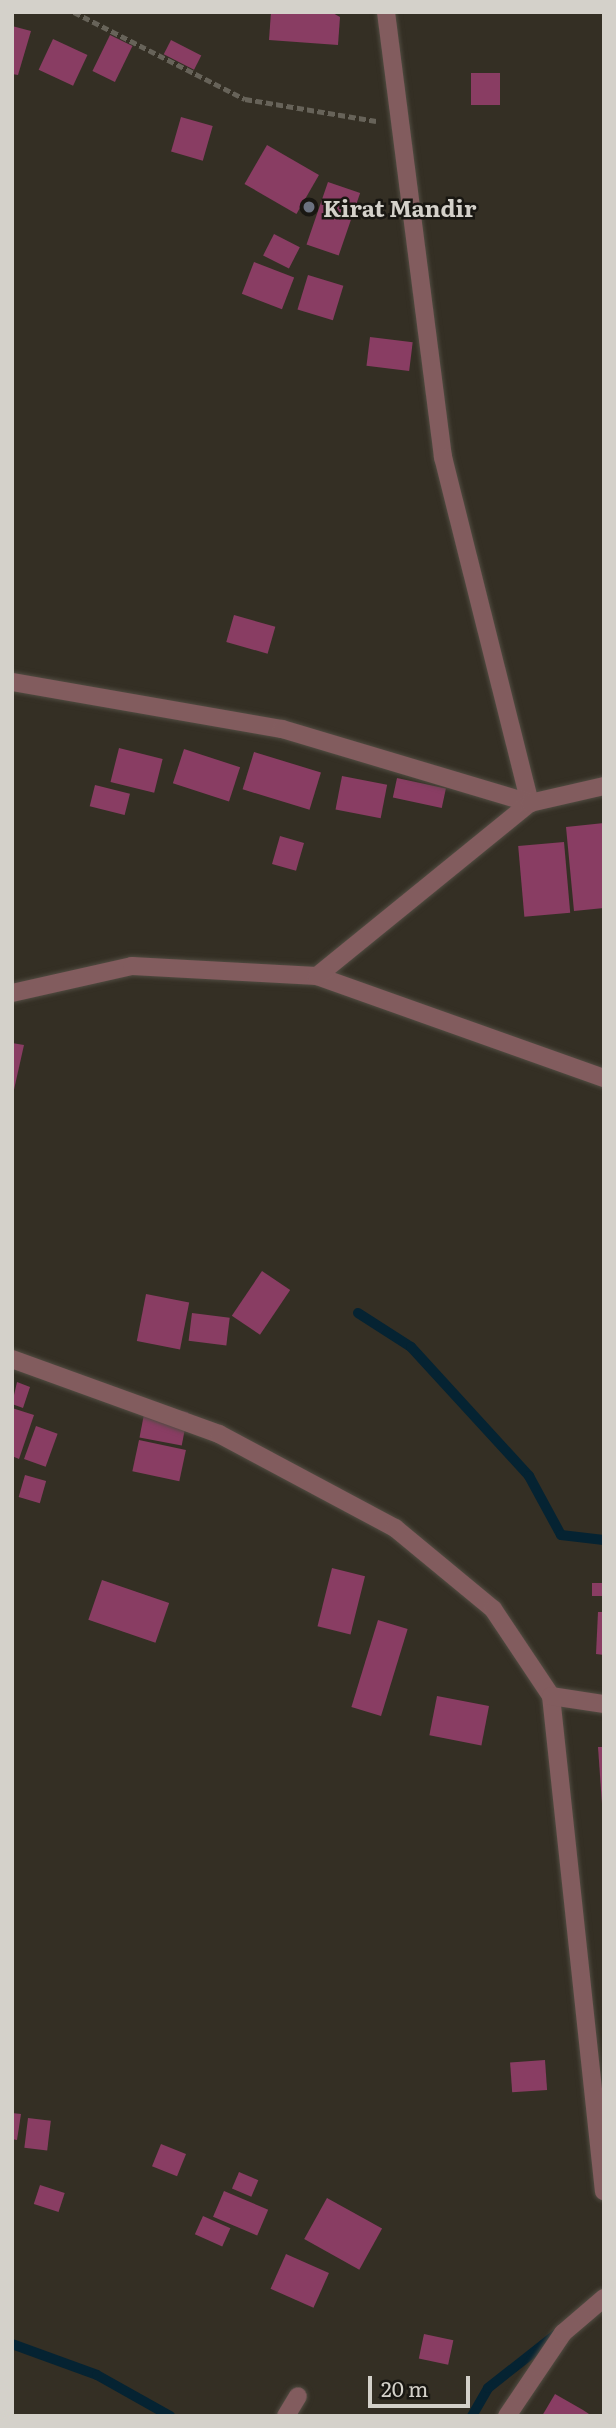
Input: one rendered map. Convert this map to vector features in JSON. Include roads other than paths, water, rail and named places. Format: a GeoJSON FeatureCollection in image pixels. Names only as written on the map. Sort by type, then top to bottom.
{"type":"FeatureCollection","features":[{"type":"Feature","properties":{"kind":"street"},"geometry":{"type":"LineString","coordinates":[[386,12],[397,124],[443,457],[530,803]]}},
{"type":"Feature","properties":{"kind":"street"},"geometry":{"type":"LineString","coordinates":[[12,682],[282,729],[530,803]]}},
{"type":"Feature","properties":{"kind":"street"},"geometry":{"type":"LineString","coordinates":[[317,976],[530,803],[604,786]]}},
{"type":"Feature","properties":{"kind":"street"},"geometry":{"type":"LineString","coordinates":[[12,993],[132,966],[317,976],[604,1078]]}},
{"type":"Feature","properties":{"kind":"street"},"geometry":{"type":"LineString","coordinates":[[12,1359],[219,1434],[396,1528],[493,1609],[551,1696],[604,2191]]}},
{"type":"Feature","properties":{"kind":"street"},"geometry":{"type":"LineString","coordinates":[[551,1696],[604,1704]]}},
{"type":"Feature","properties":{"kind":"street"},"geometry":{"type":"LineString","coordinates":[[507,2416],[563,2333],[604,2298]]}},
{"type":"Feature","properties":{"kind":"street"},"geometry":{"type":"LineString","coordinates":[[286,2416],[298,2396]]}},
{"type":"Feature","properties":{"kind":"waterway"},"geometry":{"type":"LineString","coordinates":[[358,1313],[411,1347],[529,1476],[561,1535],[604,1540]]}},
{"type":"Feature","properties":{"kind":"waterway"},"geometry":{"type":"LineString","coordinates":[[472,2416],[488,2388],[558,2333]]}},
{"type":"Feature","properties":{"kind":"waterway"},"geometry":{"type":"LineString","coordinates":[[12,2344],[97,2375],[170,2416]]}},
{"type":"Feature","properties":{"kind":"place","name":"Kirat Mandir"},"geometry":{"type":"Point","coordinates":[309,207]}}]}
